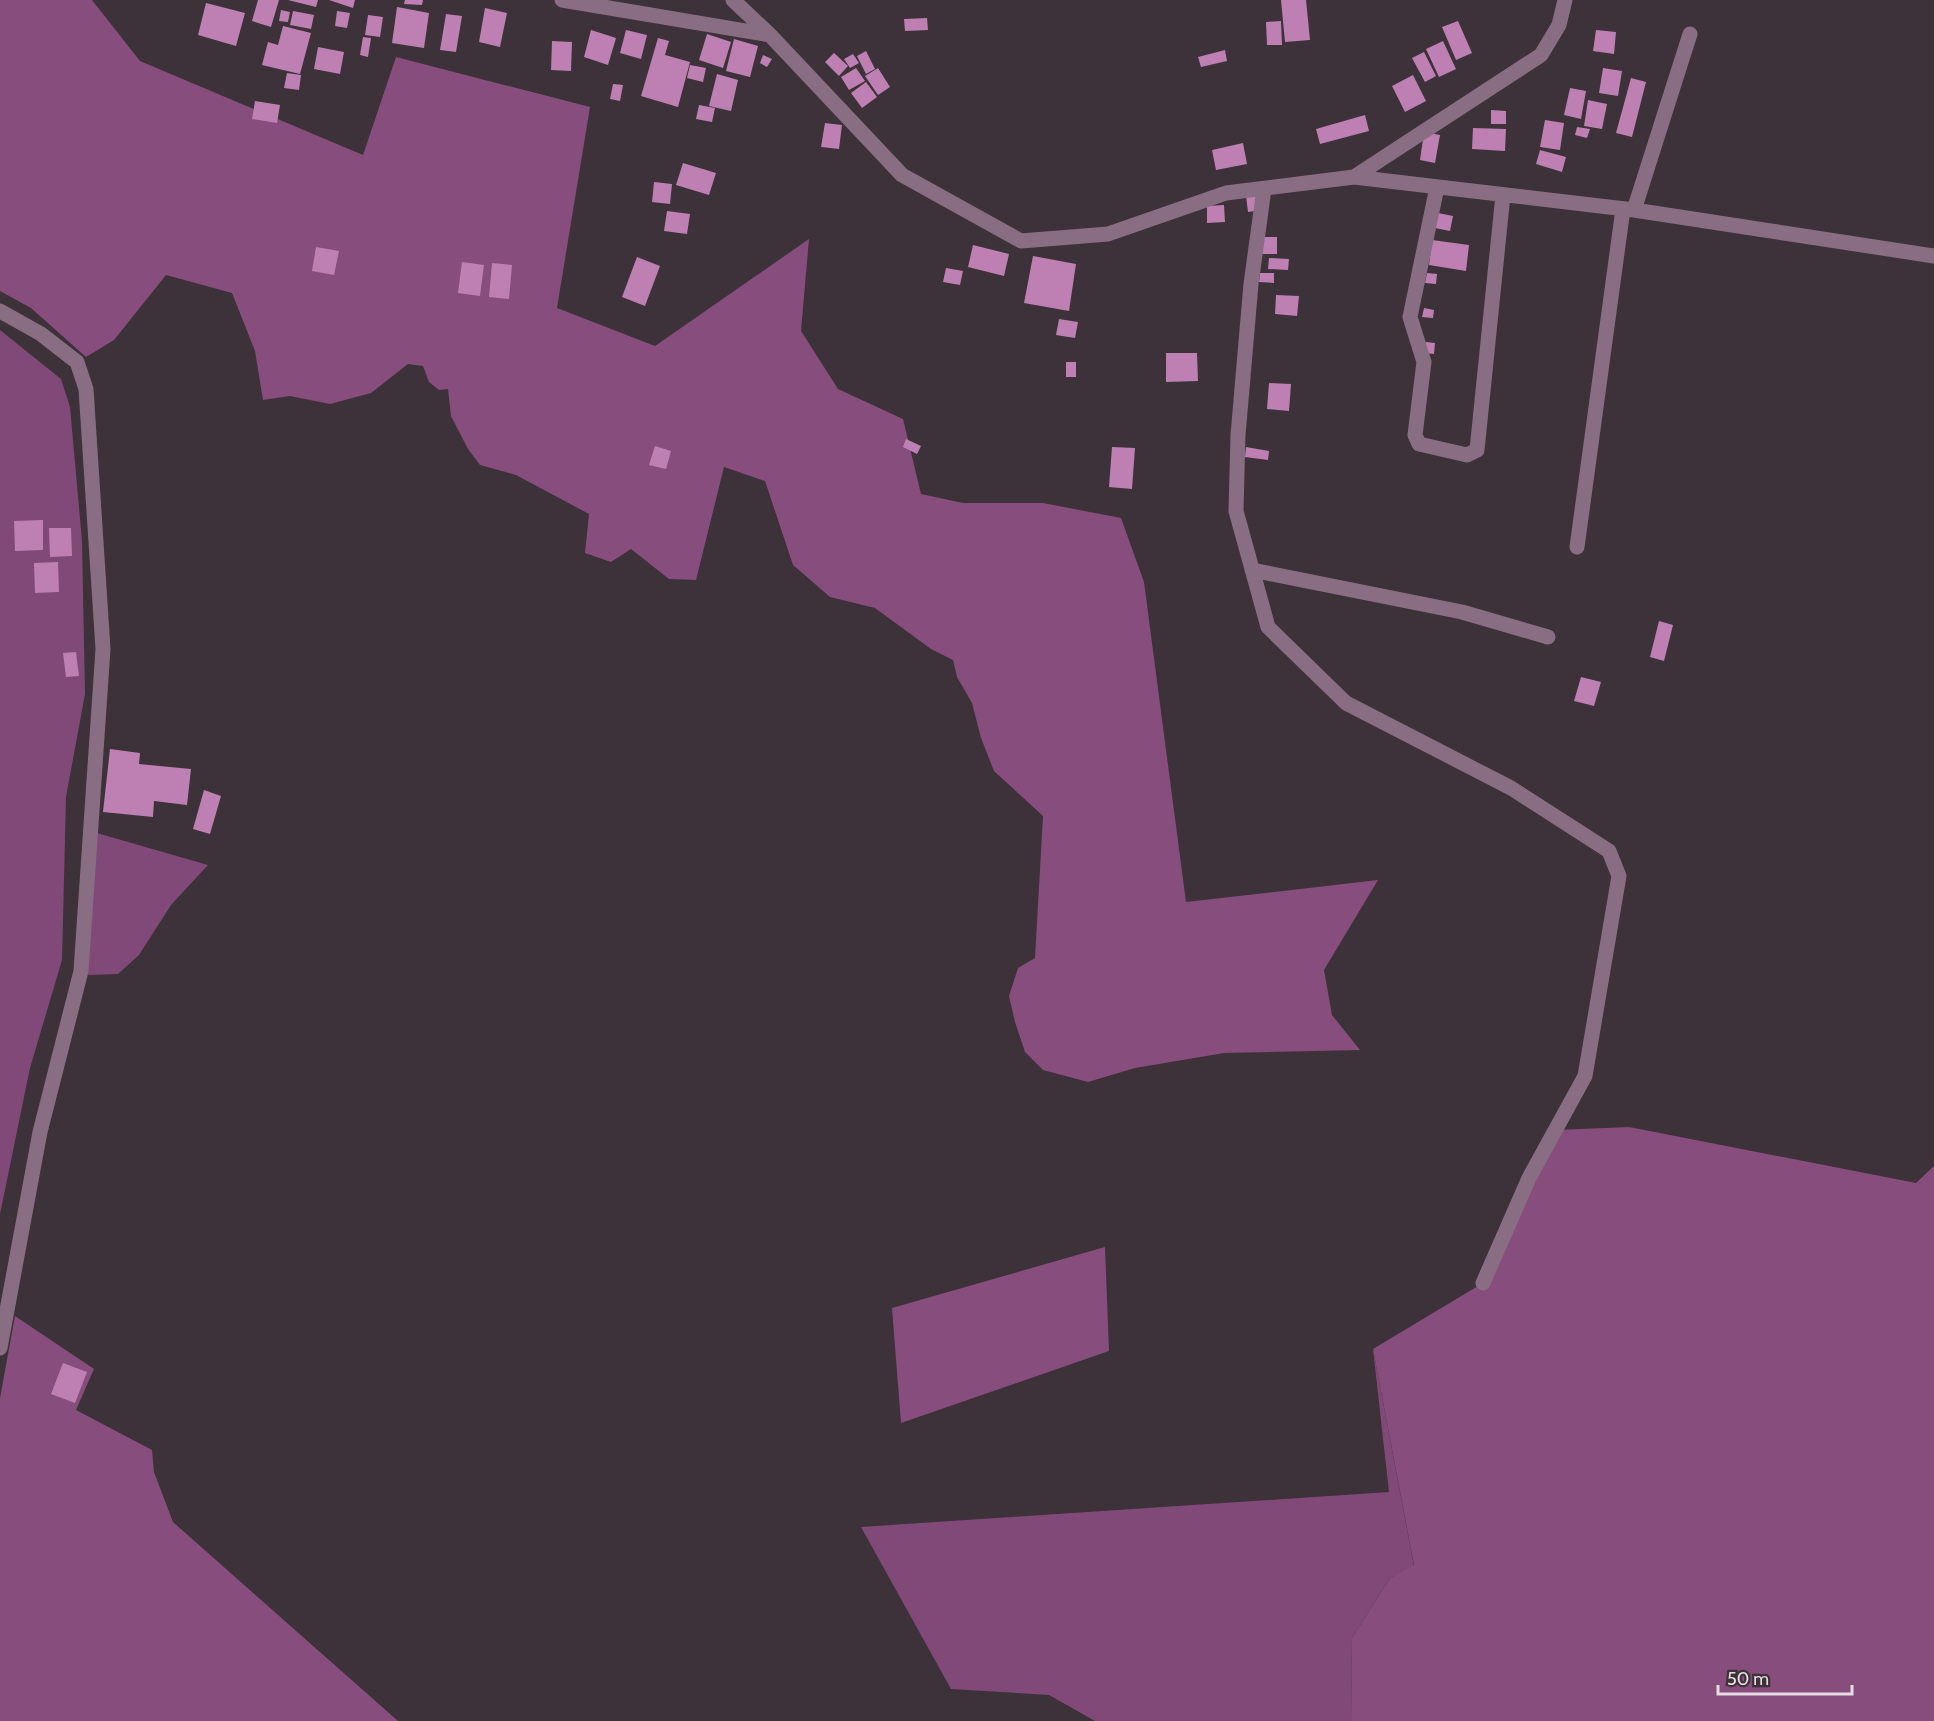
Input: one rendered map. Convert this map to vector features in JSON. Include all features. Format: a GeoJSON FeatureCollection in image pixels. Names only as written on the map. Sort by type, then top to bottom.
{"type":"FeatureCollection","features":[{"type":"Feature","properties":{"kind":"street"},"geometry":{"type":"LineString","coordinates":[[562,0],[770,34]]}},
{"type":"Feature","properties":{"kind":"street"},"geometry":{"type":"LineString","coordinates":[[733,0],[770,34],[902,175],[1021,241],[1107,234],[1226,194],[1354,177],[1628,210],[1934,256]]}},
{"type":"Feature","properties":{"kind":"street"},"geometry":{"type":"LineString","coordinates":[[1354,177],[1541,55],[1559,25],[1565,0]]}},
{"type":"Feature","properties":{"kind":"street"},"geometry":{"type":"LineString","coordinates":[[1576,547],[1628,210],[1690,34]]}},
{"type":"Feature","properties":{"kind":"street"},"geometry":{"type":"LineString","coordinates":[[1437,187],[1410,317],[1424,362],[1415,435],[1419,444],[1467,455],[1477,450],[1503,195]]}},
{"type":"Feature","properties":{"kind":"street"},"geometry":{"type":"LineString","coordinates":[[1264,189],[1251,284],[1238,435],[1236,511],[1268,627],[1346,703],[1511,788],[1609,851],[1619,876],[1585,1076],[1529,1179],[1483,1283]]}},
{"type":"Feature","properties":{"kind":"street"},"geometry":{"type":"LineString","coordinates":[[0,311],[41,334],[77,362],[86,389],[103,649],[81,971],[40,1132],[0,1348]]}},
{"type":"Feature","properties":{"kind":"street"},"geometry":{"type":"LineString","coordinates":[[1252,570],[1462,612],[1548,637]]}},
{"type":"Feature","properties":{"kind":"shaded area"},"geometry":{"type":"Polygon","coordinates":[[[0,0],[92,0],[140,61],[363,155],[396,57],[590,107],[557,308],[655,346],[809,239],[801,331],[838,389],[903,419],[921,494],[963,503],[1043,503],[1121,518],[1144,582],[1186,902],[1378,880],[1324,970],[1332,1015],[1360,1050],[1224,1053],[1135,1068],[1088,1082],[1043,1070],[1025,1052],[1009,996],[1018,968],[1035,958],[1043,816],[994,771],[981,738],[972,703],[957,677],[953,660],[931,649],[875,608],[830,597],[793,565],[765,481],[724,467],[696,580],[669,579],[631,549],[611,562],[585,553],[589,514],[516,475],[480,465],[468,449],[451,416],[448,389],[439,390],[429,382],[423,366],[408,364],[371,393],[330,404],[290,396],[263,400],[255,351],[232,293],[166,275],[114,340],[86,357],[31,308],[0,291],[0,0]]]}},
{"type":"Feature","properties":{"kind":"shaded area"},"geometry":{"type":"Polygon","coordinates":[[[0,330],[61,379],[70,407],[82,541],[85,694],[66,797],[62,960],[30,1068],[0,1214],[0,330]]]}},
{"type":"Feature","properties":{"kind":"shaded area"},"geometry":{"type":"Polygon","coordinates":[[[90,831],[208,865],[171,905],[139,955],[118,974],[89,975],[81,971],[90,831]]]}},
{"type":"Feature","properties":{"kind":"shaded area"},"geometry":{"type":"Polygon","coordinates":[[[1629,1127],[1916,1183],[1934,1166],[1934,1721],[1351,1721],[1352,1638],[1390,1578],[1414,1565],[1373,1349],[1483,1283],[1556,1130],[1629,1127]]]}},
{"type":"Feature","properties":{"kind":"shaded area"},"geometry":{"type":"Polygon","coordinates":[[[1105,1247],[1109,1351],[901,1423],[892,1308],[1105,1247]]]}},
{"type":"Feature","properties":{"kind":"shaded area"},"geometry":{"type":"Polygon","coordinates":[[[15,1316],[94,1369],[76,1410],[152,1450],[154,1472],[173,1522],[398,1721],[0,1721],[0,1398],[15,1316]]]}},
{"type":"Feature","properties":{"kind":"shaded area"},"geometry":{"type":"Polygon","coordinates":[[[1373,1349],[1414,1566],[1390,1578],[1352,1638],[1351,1721],[1095,1721],[1049,1695],[951,1689],[861,1527],[1389,1492],[1373,1349]]]}},
{"type":"Feature","properties":{"kind":"building"},"geometry":{"type":"Polygon","coordinates":[[[258,0],[279,0],[271,27],[252,21],[258,0]]]}},
{"type":"Feature","properties":{"kind":"building"},"geometry":{"type":"Polygon","coordinates":[[[288,0],[318,0],[316,7],[288,0]]]}},
{"type":"Feature","properties":{"kind":"building"},"geometry":{"type":"Polygon","coordinates":[[[329,0],[355,0],[353,8],[329,0]]]}},
{"type":"Feature","properties":{"kind":"building"},"geometry":{"type":"Polygon","coordinates":[[[405,0],[423,0],[422,5],[404,4],[405,0]]]}},
{"type":"Feature","properties":{"kind":"building"},"geometry":{"type":"Polygon","coordinates":[[[1281,0],[1306,0],[1310,40],[1285,42],[1281,0]]]}},
{"type":"Feature","properties":{"kind":"building"},"geometry":{"type":"Polygon","coordinates":[[[206,3],[245,13],[236,46],[198,35],[206,3]]]}},
{"type":"Feature","properties":{"kind":"building"},"geometry":{"type":"Polygon","coordinates":[[[397,7],[429,13],[424,48],[392,43],[397,7]]]}},
{"type":"Feature","properties":{"kind":"building"},"geometry":{"type":"Polygon","coordinates":[[[485,8],[507,13],[500,47],[479,42],[485,8]]]}},
{"type":"Feature","properties":{"kind":"building"},"geometry":{"type":"Polygon","coordinates":[[[281,10],[290,12],[288,22],[279,21],[281,10]]]}},
{"type":"Feature","properties":{"kind":"building"},"geometry":{"type":"Polygon","coordinates":[[[293,11],[314,15],[311,29],[290,25],[293,11]]]}},
{"type":"Feature","properties":{"kind":"building"},"geometry":{"type":"Polygon","coordinates":[[[337,11],[350,13],[347,28],[335,26],[337,11]]]}},
{"type":"Feature","properties":{"kind":"building"},"geometry":{"type":"Polygon","coordinates":[[[446,14],[462,16],[456,52],[440,50],[446,14]]]}},
{"type":"Feature","properties":{"kind":"building"},"geometry":{"type":"Polygon","coordinates":[[[368,15],[383,17],[380,37],[365,35],[368,15]]]}},
{"type":"Feature","properties":{"kind":"building"},"geometry":{"type":"Polygon","coordinates":[[[927,18],[928,30],[905,31],[904,19],[927,18]]]}},
{"type":"Feature","properties":{"kind":"building"},"geometry":{"type":"Polygon","coordinates":[[[1281,21],[1282,45],[1267,45],[1266,22],[1281,21]]]}},
{"type":"Feature","properties":{"kind":"building"},"geometry":{"type":"Polygon","coordinates":[[[1458,21],[1472,53],[1456,60],[1442,27],[1458,21]]]}},
{"type":"Feature","properties":{"kind":"building"},"geometry":{"type":"Polygon","coordinates":[[[283,26],[311,33],[300,74],[262,65],[268,42],[278,45],[283,26]]]}},
{"type":"Feature","properties":{"kind":"building"},"geometry":{"type":"Polygon","coordinates":[[[591,30],[616,38],[608,65],[584,57],[591,30]]]}},
{"type":"Feature","properties":{"kind":"building"},"geometry":{"type":"Polygon","coordinates":[[[626,30],[647,35],[641,59],[620,53],[626,30]]]}},
{"type":"Feature","properties":{"kind":"building"},"geometry":{"type":"Polygon","coordinates":[[[1596,30],[1616,32],[1614,54],[1593,51],[1596,30]]]}},
{"type":"Feature","properties":{"kind":"building"},"geometry":{"type":"Polygon","coordinates":[[[707,34],[731,42],[723,68],[699,60],[707,34]]]}},
{"type":"Feature","properties":{"kind":"building"},"geometry":{"type":"Polygon","coordinates":[[[363,37],[371,38],[368,57],[360,55],[363,37]]]}},
{"type":"Feature","properties":{"kind":"building"},"geometry":{"type":"Polygon","coordinates":[[[658,38],[669,41],[665,55],[690,62],[678,107],[641,96],[658,38]]]}},
{"type":"Feature","properties":{"kind":"building"},"geometry":{"type":"Polygon","coordinates":[[[734,39],[758,46],[750,77],[726,71],[734,39]]]}},
{"type":"Feature","properties":{"kind":"building"},"geometry":{"type":"Polygon","coordinates":[[[552,41],[572,42],[571,71],[551,70],[552,41]]]}},
{"type":"Feature","properties":{"kind":"building"},"geometry":{"type":"Polygon","coordinates":[[[1443,41],[1456,69],[1439,77],[1426,49],[1443,41]]]}},
{"type":"Feature","properties":{"kind":"building"},"geometry":{"type":"Polygon","coordinates":[[[318,47],[344,52],[340,74],[314,69],[318,47]]]}},
{"type":"Feature","properties":{"kind":"building"},"geometry":{"type":"Polygon","coordinates":[[[1225,50],[1227,61],[1201,67],[1198,57],[1225,50]]]}},
{"type":"Feature","properties":{"kind":"building"},"geometry":{"type":"Polygon","coordinates":[[[866,51],[875,69],[866,74],[857,56],[866,51]]]}},
{"type":"Feature","properties":{"kind":"building"},"geometry":{"type":"Polygon","coordinates":[[[1424,52],[1436,76],[1425,82],[1412,58],[1424,52]]]}},
{"type":"Feature","properties":{"kind":"building"},"geometry":{"type":"Polygon","coordinates":[[[834,53],[848,66],[839,76],[825,62],[834,53]]]}},
{"type":"Feature","properties":{"kind":"building"},"geometry":{"type":"Polygon","coordinates":[[[853,54],[859,63],[850,68],[844,59],[853,54]]]}},
{"type":"Feature","properties":{"kind":"building"},"geometry":{"type":"Polygon","coordinates":[[[763,55],[772,59],[767,67],[760,63],[763,55]]]}},
{"type":"Feature","properties":{"kind":"building"},"geometry":{"type":"Polygon","coordinates":[[[690,65],[706,68],[703,82],[687,78],[690,65]]]}},
{"type":"Feature","properties":{"kind":"building"},"geometry":{"type":"Polygon","coordinates":[[[856,68],[865,81],[849,90],[841,77],[856,68]]]}},
{"type":"Feature","properties":{"kind":"building"},"geometry":{"type":"Polygon","coordinates":[[[878,68],[890,87],[878,95],[865,76],[878,68]]]}},
{"type":"Feature","properties":{"kind":"building"},"geometry":{"type":"Polygon","coordinates":[[[1603,68],[1622,71],[1618,96],[1599,93],[1603,68]]]}},
{"type":"Feature","properties":{"kind":"building"},"geometry":{"type":"Polygon","coordinates":[[[287,73],[301,75],[299,90],[284,88],[287,73]]]}},
{"type":"Feature","properties":{"kind":"building"},"geometry":{"type":"Polygon","coordinates":[[[717,74],[738,80],[731,111],[709,106],[717,74]]]}},
{"type":"Feature","properties":{"kind":"building"},"geometry":{"type":"Polygon","coordinates":[[[1413,75],[1426,101],[1405,112],[1392,86],[1413,75]]]}},
{"type":"Feature","properties":{"kind":"building"},"geometry":{"type":"Polygon","coordinates":[[[1631,78],[1646,82],[1632,137],[1616,133],[1631,78]]]}},
{"type":"Feature","properties":{"kind":"building"},"geometry":{"type":"Polygon","coordinates":[[[866,82],[877,97],[862,108],[851,93],[866,82]]]}},
{"type":"Feature","properties":{"kind":"building"},"geometry":{"type":"Polygon","coordinates":[[[613,84],[623,85],[620,101],[610,99],[613,84]]]}},
{"type":"Feature","properties":{"kind":"building"},"geometry":{"type":"Polygon","coordinates":[[[1570,88],[1586,91],[1581,119],[1564,115],[1570,88]]]}},
{"type":"Feature","properties":{"kind":"building"},"geometry":{"type":"Polygon","coordinates":[[[1588,100],[1607,104],[1602,129],[1584,126],[1588,100]]]}},
{"type":"Feature","properties":{"kind":"building"},"geometry":{"type":"Polygon","coordinates":[[[255,101],[280,105],[277,123],[252,119],[255,101]]]}},
{"type":"Feature","properties":{"kind":"building"},"geometry":{"type":"Polygon","coordinates":[[[699,105],[715,108],[712,122],[696,119],[699,105]]]}},
{"type":"Feature","properties":{"kind":"building"},"geometry":{"type":"Polygon","coordinates":[[[1491,110],[1506,111],[1506,124],[1491,124],[1491,110]]]}},
{"type":"Feature","properties":{"kind":"building"},"geometry":{"type":"Polygon","coordinates":[[[1365,115],[1369,131],[1320,144],[1316,129],[1365,115]]]}},
{"type":"Feature","properties":{"kind":"building"},"geometry":{"type":"Polygon","coordinates":[[[1545,120],[1564,123],[1560,150],[1540,147],[1545,120]]]}},
{"type":"Feature","properties":{"kind":"building"},"geometry":{"type":"Polygon","coordinates":[[[825,123],[842,125],[839,149],[821,147],[825,123]]]}},
{"type":"Feature","properties":{"kind":"building"},"geometry":{"type":"Polygon","coordinates":[[[1577,127],[1590,129],[1587,138],[1575,135],[1577,127]]]}},
{"type":"Feature","properties":{"kind":"building"},"geometry":{"type":"Polygon","coordinates":[[[1473,128],[1506,129],[1505,151],[1472,149],[1473,128]]]}},
{"type":"Feature","properties":{"kind":"building"},"geometry":{"type":"Polygon","coordinates":[[[1424,132],[1440,135],[1435,163],[1420,160],[1424,132]]]}},
{"type":"Feature","properties":{"kind":"building"},"geometry":{"type":"Polygon","coordinates":[[[1243,143],[1247,164],[1216,170],[1212,150],[1243,143]]]}},
{"type":"Feature","properties":{"kind":"building"},"geometry":{"type":"Polygon","coordinates":[[[1540,150],[1566,157],[1562,172],[1536,164],[1540,150]]]}},
{"type":"Feature","properties":{"kind":"building"},"geometry":{"type":"Polygon","coordinates":[[[683,163],[716,173],[709,195],[676,185],[683,163]]]}},
{"type":"Feature","properties":{"kind":"building"},"geometry":{"type":"Polygon","coordinates":[[[654,182],[672,184],[670,204],[652,202],[654,182]]]}},
{"type":"Feature","properties":{"kind":"building"},"geometry":{"type":"Polygon","coordinates":[[[1259,194],[1261,210],[1248,212],[1246,196],[1259,194]]]}},
{"type":"Feature","properties":{"kind":"building"},"geometry":{"type":"Polygon","coordinates":[[[1224,205],[1225,222],[1207,223],[1207,206],[1224,205]]]}},
{"type":"Feature","properties":{"kind":"building"},"geometry":{"type":"Polygon","coordinates":[[[667,211],[690,214],[687,234],[664,231],[667,211]]]}},
{"type":"Feature","properties":{"kind":"building"},"geometry":{"type":"Polygon","coordinates":[[[1438,213],[1453,216],[1450,231],[1435,228],[1438,213]]]}},
{"type":"Feature","properties":{"kind":"building"},"geometry":{"type":"Polygon","coordinates":[[[1260,237],[1277,237],[1277,254],[1260,254],[1260,237]]]}},
{"type":"Feature","properties":{"kind":"building"},"geometry":{"type":"Polygon","coordinates":[[[1432,240],[1469,245],[1466,271],[1429,265],[1432,240]]]}},
{"type":"Feature","properties":{"kind":"building"},"geometry":{"type":"Polygon","coordinates":[[[973,245],[1009,254],[1004,276],[968,267],[973,245]]]}},
{"type":"Feature","properties":{"kind":"building"},"geometry":{"type":"Polygon","coordinates":[[[316,247],[339,251],[334,275],[312,271],[316,247]]]}},
{"type":"Feature","properties":{"kind":"building"},"geometry":{"type":"Polygon","coordinates":[[[1033,256],[1076,264],[1069,311],[1024,303],[1033,256]]]}},
{"type":"Feature","properties":{"kind":"building"},"geometry":{"type":"Polygon","coordinates":[[[637,257],[660,266],[645,306],[622,297],[637,257]]]}},
{"type":"Feature","properties":{"kind":"building"},"geometry":{"type":"Polygon","coordinates":[[[1269,258],[1289,259],[1288,270],[1268,269],[1269,258]]]}},
{"type":"Feature","properties":{"kind":"building"},"geometry":{"type":"Polygon","coordinates":[[[462,262],[484,265],[480,296],[458,293],[462,262]]]}},
{"type":"Feature","properties":{"kind":"building"},"geometry":{"type":"Polygon","coordinates":[[[492,263],[512,265],[509,299],[489,297],[492,263]]]}},
{"type":"Feature","properties":{"kind":"building"},"geometry":{"type":"Polygon","coordinates":[[[946,268],[963,271],[960,285],[943,282],[946,268]]]}},
{"type":"Feature","properties":{"kind":"building"},"geometry":{"type":"Polygon","coordinates":[[[1260,273],[1274,273],[1274,283],[1259,282],[1260,273]]]}},
{"type":"Feature","properties":{"kind":"building"},"geometry":{"type":"Polygon","coordinates":[[[1427,273],[1437,274],[1436,284],[1425,283],[1427,273]]]}},
{"type":"Feature","properties":{"kind":"building"},"geometry":{"type":"Polygon","coordinates":[[[1276,295],[1299,296],[1297,316],[1275,314],[1276,295]]]}},
{"type":"Feature","properties":{"kind":"building"},"geometry":{"type":"Polygon","coordinates":[[[1424,308],[1434,310],[1433,318],[1422,317],[1424,308]]]}},
{"type":"Feature","properties":{"kind":"building"},"geometry":{"type":"Polygon","coordinates":[[[1059,319],[1078,322],[1075,338],[1056,335],[1059,319]]]}},
{"type":"Feature","properties":{"kind":"building"},"geometry":{"type":"Polygon","coordinates":[[[1426,342],[1435,343],[1434,354],[1424,353],[1426,342]]]}},
{"type":"Feature","properties":{"kind":"building"},"geometry":{"type":"Polygon","coordinates":[[[1166,353],[1197,353],[1198,381],[1166,382],[1166,353]]]}},
{"type":"Feature","properties":{"kind":"building"},"geometry":{"type":"Polygon","coordinates":[[[1066,362],[1076,362],[1076,377],[1066,377],[1066,362]]]}},
{"type":"Feature","properties":{"kind":"building"},"geometry":{"type":"Polygon","coordinates":[[[1269,383],[1291,384],[1289,411],[1267,409],[1269,383]]]}},
{"type":"Feature","properties":{"kind":"building"},"geometry":{"type":"Polygon","coordinates":[[[906,439],[921,446],[917,454],[903,447],[906,439]]]}},
{"type":"Feature","properties":{"kind":"building"},"geometry":{"type":"Polygon","coordinates":[[[655,446],[671,451],[666,469],[649,465],[655,446]]]}},
{"type":"Feature","properties":{"kind":"building"},"geometry":{"type":"Polygon","coordinates":[[[1112,447],[1135,448],[1132,489],[1109,487],[1112,447]]]}},
{"type":"Feature","properties":{"kind":"building"},"geometry":{"type":"Polygon","coordinates":[[[1246,447],[1269,451],[1268,460],[1245,457],[1246,447]]]}},
{"type":"Feature","properties":{"kind":"building"},"geometry":{"type":"Polygon","coordinates":[[[43,520],[43,550],[15,551],[14,521],[43,520]]]}},
{"type":"Feature","properties":{"kind":"building"},"geometry":{"type":"Polygon","coordinates":[[[49,528],[71,528],[72,556],[50,557],[49,528]]]}},
{"type":"Feature","properties":{"kind":"building"},"geometry":{"type":"Polygon","coordinates":[[[58,562],[59,592],[35,593],[34,563],[58,562]]]}},
{"type":"Feature","properties":{"kind":"building"},"geometry":{"type":"Polygon","coordinates":[[[1659,621],[1673,625],[1664,661],[1650,657],[1659,621]]]}},
{"type":"Feature","properties":{"kind":"building"},"geometry":{"type":"Polygon","coordinates":[[[76,652],[79,676],[66,677],[63,653],[76,652]]]}},
{"type":"Feature","properties":{"kind":"building"},"geometry":{"type":"Polygon","coordinates":[[[1581,677],[1601,682],[1594,706],[1574,701],[1581,677]]]}},
{"type":"Feature","properties":{"kind":"building"},"geometry":{"type":"Polygon","coordinates":[[[110,749],[140,753],[139,764],[191,769],[187,805],[154,801],[153,817],[103,812],[110,749]]]}},
{"type":"Feature","properties":{"kind":"building"},"geometry":{"type":"Polygon","coordinates":[[[204,790],[221,796],[210,834],[193,829],[204,790]]]}},
{"type":"Feature","properties":{"kind":"building"},"geometry":{"type":"Polygon","coordinates":[[[63,1363],[87,1372],[75,1403],[51,1394],[63,1363]]]}}]}
